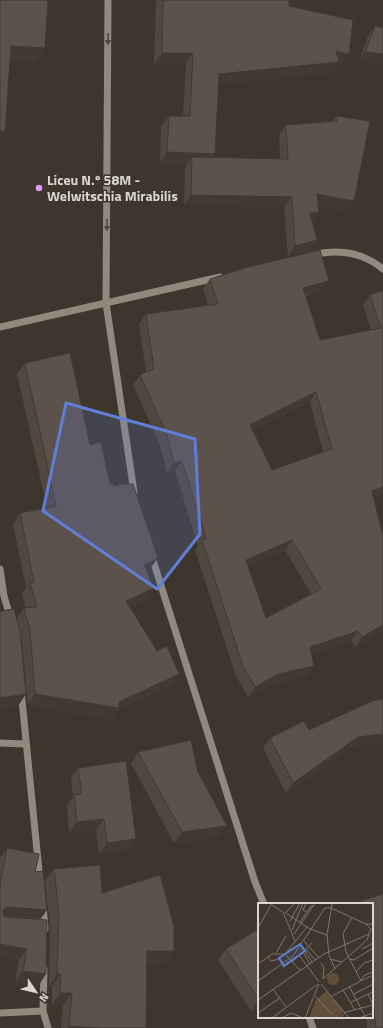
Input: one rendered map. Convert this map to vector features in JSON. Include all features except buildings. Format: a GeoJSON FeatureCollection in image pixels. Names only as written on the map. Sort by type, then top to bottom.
{"type":"FeatureCollection","features":[{"type":"Feature","properties":{"kind":"street"},"geometry":{"type":"LineString","coordinates":[[108,0],[106,303],[135,496]]}},
{"type":"Feature","properties":{"kind":"street"},"geometry":{"type":"LineString","coordinates":[[306,257],[322,253],[350,253],[375,263],[383,269]]}},
{"type":"Feature","properties":{"kind":"street"},"geometry":{"type":"LineString","coordinates":[[0,327],[229,275]]}},
{"type":"Feature","properties":{"kind":"street"},"geometry":{"type":"LineString","coordinates":[[150,549],[250,867],[264,903]]}},
{"type":"Feature","properties":{"kind":"street"},"geometry":{"type":"LineString","coordinates":[[0,569],[4,596],[13,626]]}},
{"type":"Feature","properties":{"kind":"street"},"geometry":{"type":"LineString","coordinates":[[20,681],[41,887]]}},
{"type":"Feature","properties":{"kind":"street"},"geometry":{"type":"LineString","coordinates":[[0,743],[26,744]]}},
{"type":"Feature","properties":{"kind":"street"},"geometry":{"type":"LineString","coordinates":[[42,895],[43,929]]}},
{"type":"Feature","properties":{"kind":"street"},"geometry":{"type":"LineString","coordinates":[[44,965],[43,1011],[48,1028]]}},
{"type":"Feature","properties":{"kind":"street"},"geometry":{"type":"LineString","coordinates":[[0,1013],[43,1011]]}},
{"type":"Feature","properties":{"kind":"street"},"geometry":{"type":"LineString","coordinates":[[309,1018],[313,1028]]}},
{"type":"Feature","properties":{"kind":"highlighted area"},"geometry":{"type":"Polygon","coordinates":[[[66,403],[195,439],[200,534],[157,589],[43,511],[66,403]]]}},
{"type":"Feature","properties":{"kind":"place","name":"Liceu N.º 58M - Welwitschia Mirabilis"},"geometry":{"type":"Point","coordinates":[39,188]}}]}
